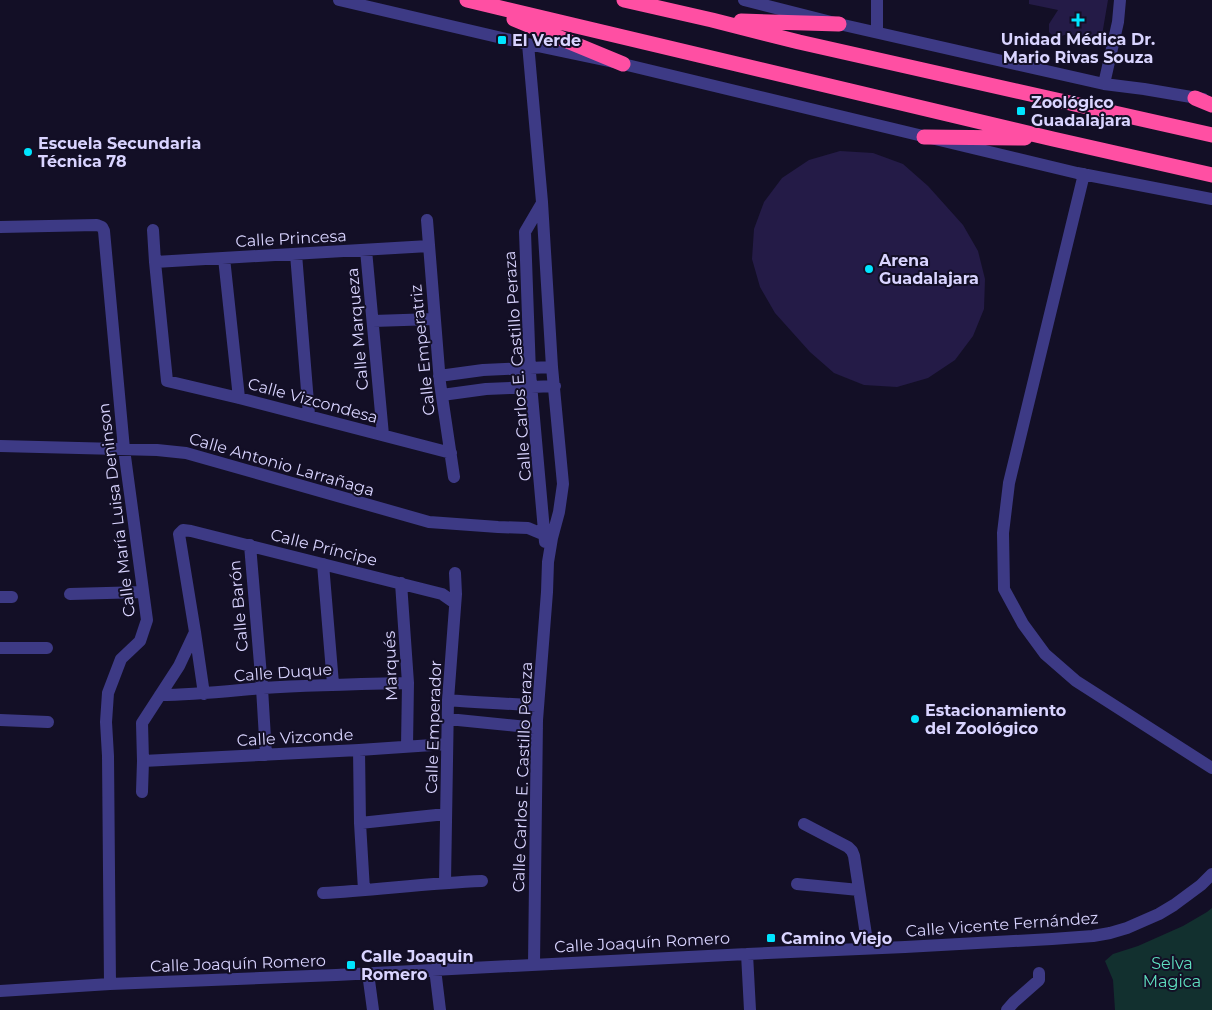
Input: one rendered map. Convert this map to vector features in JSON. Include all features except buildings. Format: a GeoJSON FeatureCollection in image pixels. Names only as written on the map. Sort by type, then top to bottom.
{"type":"FeatureCollection","features":[{"type":"Feature","properties":{"kind":"highway"},"geometry":{"type":"LineString","coordinates":[[624,0],[799,42],[1212,135]]}},
{"type":"Feature","properties":{"kind":"highway"},"geometry":{"type":"LineString","coordinates":[[471,1],[622,64]]}},
{"type":"Feature","properties":{"kind":"highway"},"geometry":{"type":"LineString","coordinates":[[471,1],[1212,175]]}},
{"type":"Feature","properties":{"kind":"highway"},"geometry":{"type":"LineString","coordinates":[[712,20],[839,24]]}},
{"type":"Feature","properties":{"kind":"highway"},"geometry":{"type":"LineString","coordinates":[[1195,98],[1212,103]]}},
{"type":"Feature","properties":{"kind":"highway"},"geometry":{"type":"LineString","coordinates":[[924,137],[1053,138]]}},
{"type":"Feature","properties":{"kind":"street"},"geometry":{"type":"LineString","coordinates":[[339,0],[622,64],[1077,173],[1212,199]]}},
{"type":"Feature","properties":{"kind":"street"},"geometry":{"type":"LineString","coordinates":[[745,0],[839,24],[1104,84],[1144,88],[1195,98]]}},
{"type":"Feature","properties":{"kind":"street"},"geometry":{"type":"LineString","coordinates":[[876,0],[877,32]]}},
{"type":"Feature","properties":{"kind":"street"},"geometry":{"type":"LineString","coordinates":[[1104,84],[1118,22],[1120,0]]}},
{"type":"Feature","properties":{"kind":"street","name":"Calle Carlos E. Castillo Peraza"},"geometry":{"type":"LineString","coordinates":[[528,44],[542,202],[552,367],[563,484],[559,512],[548,536]]}},
{"type":"Feature","properties":{"kind":"street"},"geometry":{"type":"LineString","coordinates":[[1084,174],[1009,483],[1003,533],[1004,588],[1023,624],[1045,654],[1076,681],[1212,768]]}},
{"type":"Feature","properties":{"kind":"street","name":"Calle Carlos E. Castillo Peraza"},"geometry":{"type":"LineString","coordinates":[[534,964],[537,728],[548,592],[548,536],[541,485],[530,368],[525,232],[542,202]]}},
{"type":"Feature","properties":{"kind":"street","name":"Calle Emperatriz"},"geometry":{"type":"LineString","coordinates":[[427,220],[439,376],[454,477]]}},
{"type":"Feature","properties":{"kind":"street","name":"Calle María Luisa Deninson"},"geometry":{"type":"LineString","coordinates":[[0,227],[97,225],[102,227],[104,231],[124,449],[147,620],[140,641],[121,660],[108,693],[106,722],[110,984]]}},
{"type":"Feature","properties":{"kind":"street"},"geometry":{"type":"LineString","coordinates":[[153,230],[155,262]]}},
{"type":"Feature","properties":{"kind":"street","name":"Calle Princesa"},"geometry":{"type":"LineString","coordinates":[[155,262],[429,246]]}},
{"type":"Feature","properties":{"kind":"street","name":"Calle Marqueza"},"geometry":{"type":"LineString","coordinates":[[366,250],[383,435]]}},
{"type":"Feature","properties":{"kind":"street"},"geometry":{"type":"LineString","coordinates":[[296,254],[309,415]]}},
{"type":"Feature","properties":{"kind":"street"},"geometry":{"type":"LineString","coordinates":[[224,258],[239,398]]}},
{"type":"Feature","properties":{"kind":"street","name":"Calle Vizcondesa"},"geometry":{"type":"LineString","coordinates":[[155,262],[167,381],[309,415],[450,453]]}},
{"type":"Feature","properties":{"kind":"street"},"geometry":{"type":"LineString","coordinates":[[373,321],[434,319]]}},
{"type":"Feature","properties":{"kind":"street"},"geometry":{"type":"LineString","coordinates":[[439,376],[483,370],[552,367]]}},
{"type":"Feature","properties":{"kind":"street"},"geometry":{"type":"LineString","coordinates":[[483,370],[486,389]]}},
{"type":"Feature","properties":{"kind":"street"},"geometry":{"type":"LineString","coordinates":[[442,395],[486,389],[555,386]]}},
{"type":"Feature","properties":{"kind":"street","name":"Calle Antonio Larrañaga"},"geometry":{"type":"LineString","coordinates":[[0,446],[157,450],[186,453],[429,522],[528,528],[548,536]]}},
{"type":"Feature","properties":{"kind":"street","name":"Calle Príncipe"},"geometry":{"type":"LineString","coordinates":[[195,632],[179,534],[183,530],[250,545],[442,594],[455,603]]}},
{"type":"Feature","properties":{"kind":"street","name":"Calle Barón"},"geometry":{"type":"LineString","coordinates":[[250,545],[266,754]]}},
{"type":"Feature","properties":{"kind":"street"},"geometry":{"type":"LineString","coordinates":[[323,564],[333,684]]}},
{"type":"Feature","properties":{"kind":"street","name":"Calle Emperador"},"geometry":{"type":"LineString","coordinates":[[445,883],[448,700],[455,603],[455,573]]}},
{"type":"Feature","properties":{"kind":"street","name":"Marqués"},"geometry":{"type":"LineString","coordinates":[[401,583],[408,683],[407,746]]}},
{"type":"Feature","properties":{"kind":"street"},"geometry":{"type":"LineString","coordinates":[[70,594],[143,592]]}},
{"type":"Feature","properties":{"kind":"street"},"geometry":{"type":"LineString","coordinates":[[195,632],[204,694]]}},
{"type":"Feature","properties":{"kind":"street"},"geometry":{"type":"LineString","coordinates":[[142,792],[144,761],[142,723],[179,666],[195,632]]}},
{"type":"Feature","properties":{"kind":"street"},"geometry":{"type":"LineString","coordinates":[[0,648],[46,648]]}},
{"type":"Feature","properties":{"kind":"street","name":"Calle Duque"},"geometry":{"type":"LineString","coordinates":[[160,695],[204,694],[333,684],[408,683]]}},
{"type":"Feature","properties":{"kind":"street"},"geometry":{"type":"LineString","coordinates":[[448,700],[538,706]]}},
{"type":"Feature","properties":{"kind":"street"},"geometry":{"type":"LineString","coordinates":[[504,724],[506,703]]}},
{"type":"Feature","properties":{"kind":"street"},"geometry":{"type":"LineString","coordinates":[[448,719],[537,728]]}},
{"type":"Feature","properties":{"kind":"street"},"geometry":{"type":"LineString","coordinates":[[0,720],[48,722]]}},
{"type":"Feature","properties":{"kind":"street","name":"Calle Vizconde"},"geometry":{"type":"LineString","coordinates":[[144,761],[447,744]]}},
{"type":"Feature","properties":{"kind":"street"},"geometry":{"type":"LineString","coordinates":[[359,750],[360,823],[364,890]]}},
{"type":"Feature","properties":{"kind":"street"},"geometry":{"type":"LineString","coordinates":[[360,823],[446,814]]}},
{"type":"Feature","properties":{"kind":"street"},"geometry":{"type":"LineString","coordinates":[[804,824],[848,847],[852,851],[868,948]]}},
{"type":"Feature","properties":{"kind":"street","name":"Calle Vicente Fernández"},"geometry":{"type":"LineString","coordinates":[[747,954],[1052,939],[1110,933],[1159,914],[1201,885],[1212,874]]}},
{"type":"Feature","properties":{"kind":"street"},"geometry":{"type":"LineString","coordinates":[[324,892],[482,882]]}},
{"type":"Feature","properties":{"kind":"street"},"geometry":{"type":"LineString","coordinates":[[798,884],[859,890]]}},
{"type":"Feature","properties":{"kind":"street"},"geometry":{"type":"LineString","coordinates":[[747,954],[750,1010]]}},
{"type":"Feature","properties":{"kind":"street","name":"Calle Joaquín Romero"},"geometry":{"type":"LineString","coordinates":[[0,991],[110,984],[747,954]]}},
{"type":"Feature","properties":{"kind":"street"},"geometry":{"type":"LineString","coordinates":[[434,969],[440,1010]]}},
{"type":"Feature","properties":{"kind":"street"},"geometry":{"type":"LineString","coordinates":[[1007,1010],[1039,980],[1039,972]]}},
{"type":"Feature","properties":{"kind":"street"},"geometry":{"type":"LineString","coordinates":[[368,973],[373,1010]]}},
{"type":"Feature","properties":{"kind":"green space","name":"Selva Magica"},"geometry":{"type":"Polygon","coordinates":[[[1212,908],[1212,1010],[1115,1010],[1113,980],[1105,961],[1113,954],[1138,946],[1183,926],[1212,908]]]}},
{"type":"Feature","properties":{"kind":"place","name":"Unidad Médica Dr. Mario Rivas Souza"},"geometry":{"type":"Point","coordinates":[1078,20]}},
{"type":"Feature","properties":{"kind":"place","name":"El Verde"},"geometry":{"type":"Point","coordinates":[502,40]}},
{"type":"Feature","properties":{"kind":"place","name":"Zoológico Guadalajara"},"geometry":{"type":"Point","coordinates":[1021,111]}},
{"type":"Feature","properties":{"kind":"place","name":"Escuela Secundaria Técnica 78"},"geometry":{"type":"Point","coordinates":[28,152]}},
{"type":"Feature","properties":{"kind":"place","name":"Arena Guadalajara"},"geometry":{"type":"Point","coordinates":[869,269]}},
{"type":"Feature","properties":{"kind":"place","name":"Estacionamiento del Zoológico"},"geometry":{"type":"Point","coordinates":[915,719]}},
{"type":"Feature","properties":{"kind":"place","name":"Camino Viejo"},"geometry":{"type":"Point","coordinates":[771,938]}},
{"type":"Feature","properties":{"kind":"place","name":"Calle Joaquin Romero"},"geometry":{"type":"Point","coordinates":[351,965]}}]}
